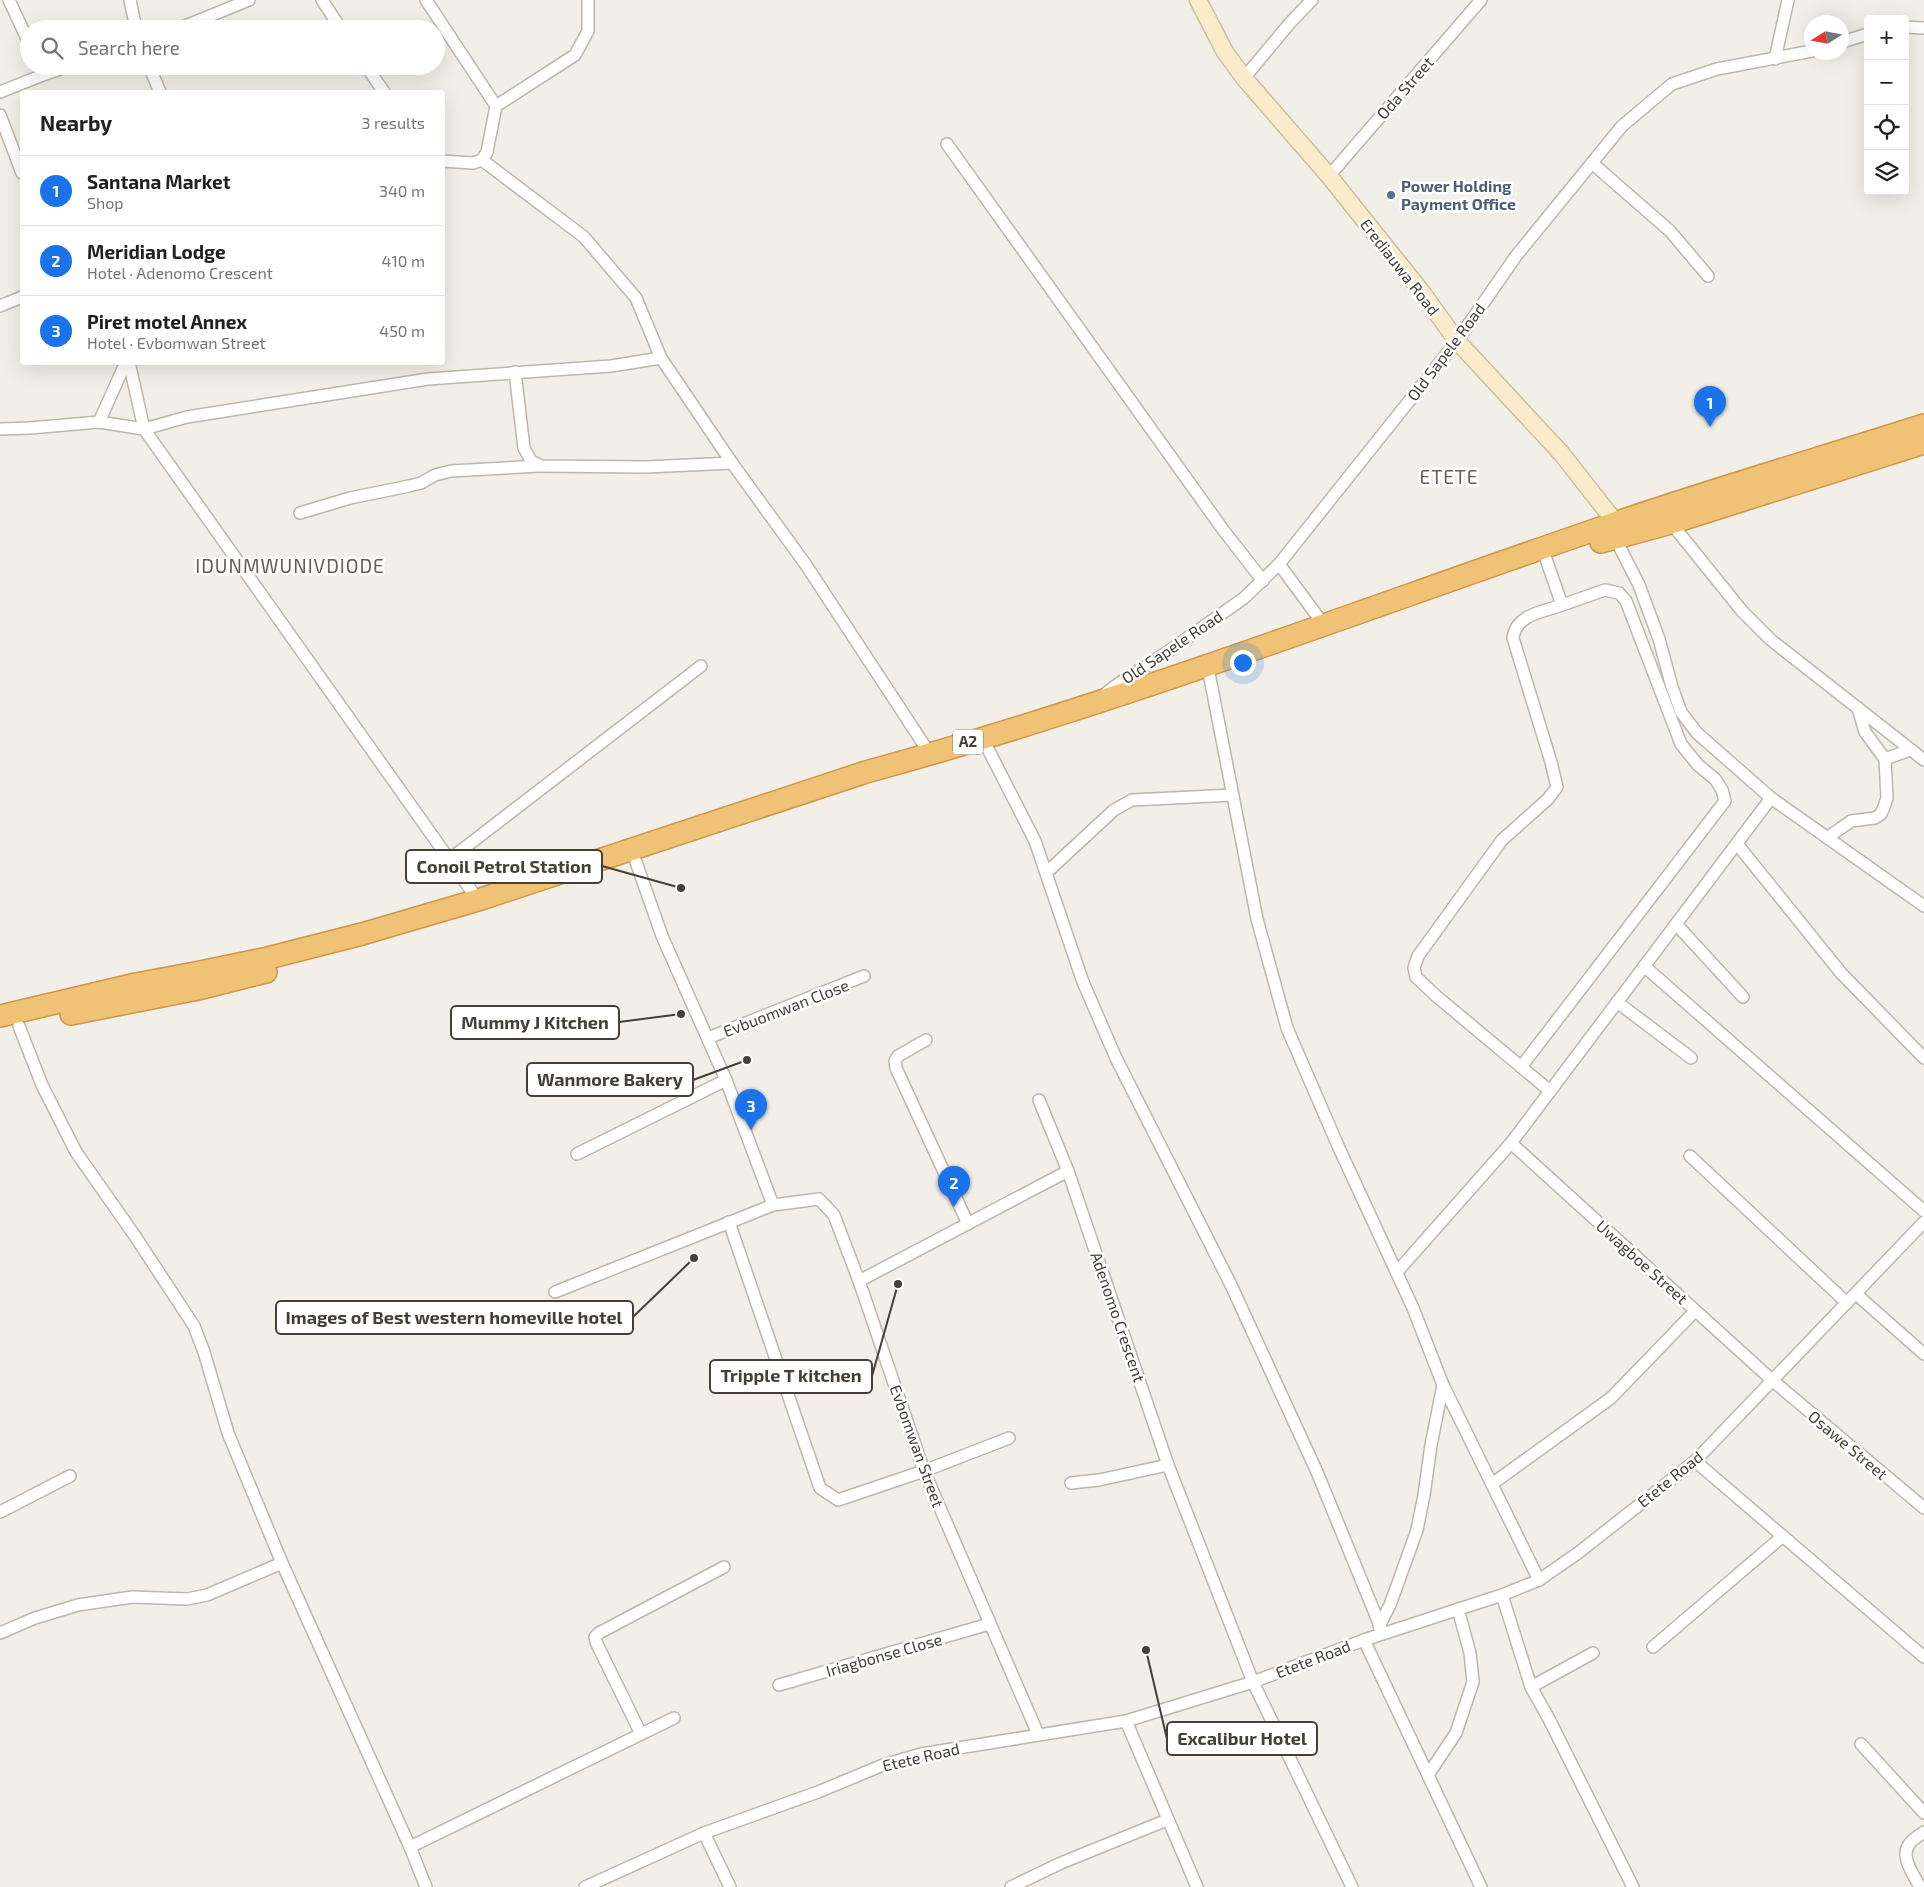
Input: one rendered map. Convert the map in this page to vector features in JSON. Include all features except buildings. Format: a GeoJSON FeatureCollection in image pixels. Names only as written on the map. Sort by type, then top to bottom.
{"type":"FeatureCollection","features":[{"type":"Feature","properties":{"kind":"highway","name":"A2"},"geometry":{"type":"LineString","coordinates":[[9,1028],[197,981],[478,900],[866,772],[930,754],[1099,700],[1616,530],[1924,425]]}},
{"type":"Feature","properties":{"kind":"highway","name":"A2"},"geometry":{"type":"LineString","coordinates":[[0,1016],[136,984],[197,981],[371,947],[1302,644],[1546,559],[1616,530],[1671,523],[1924,443]]}},
{"type":"Feature","properties":{"kind":"street"},"geometry":{"type":"LineString","coordinates":[[9,0],[20,24]]}},
{"type":"Feature","properties":{"kind":"street"},"geometry":{"type":"LineString","coordinates":[[130,0],[134,20]]}},
{"type":"Feature","properties":{"kind":"street"},"geometry":{"type":"LineString","coordinates":[[200,20],[249,0]]}},
{"type":"Feature","properties":{"kind":"street"},"geometry":{"type":"LineString","coordinates":[[322,0],[335,20]]}},
{"type":"Feature","properties":{"kind":"street"},"geometry":{"type":"LineString","coordinates":[[426,0],[439,20]]}},
{"type":"Feature","properties":{"kind":"street"},"geometry":{"type":"LineString","coordinates":[[496,106],[575,55],[588,31],[588,0]]}},
{"type":"Feature","properties":{"kind":"street","name":"Erediauwa Road"},"geometry":{"type":"LineString","coordinates":[[1198,0],[1225,52],[1244,78],[1329,176],[1421,291],[1457,341],[1561,453],[1616,530]]}},
{"type":"Feature","properties":{"kind":"street"},"geometry":{"type":"LineString","coordinates":[[1244,78],[1312,0]]}},
{"type":"Feature","properties":{"kind":"street","name":"Oda Street"},"geometry":{"type":"LineString","coordinates":[[1329,176],[1481,0]]}},
{"type":"Feature","properties":{"kind":"street"},"geometry":{"type":"LineString","coordinates":[[1775,59],[1788,0]]}},
{"type":"Feature","properties":{"kind":"street"},"geometry":{"type":"LineString","coordinates":[[1909,27],[1924,28]]}},
{"type":"Feature","properties":{"kind":"street"},"geometry":{"type":"LineString","coordinates":[[445,29],[496,106],[487,152],[482,160],[473,163],[445,161]]}},
{"type":"Feature","properties":{"kind":"street"},"geometry":{"type":"LineString","coordinates":[[1849,40],[1864,35]]}},
{"type":"Feature","properties":{"kind":"street","name":"Old Sapele Road"},"geometry":{"type":"LineString","coordinates":[[1099,700],[1115,686],[1244,598],[1279,564],[1457,341],[1516,256],[1622,126],[1672,84],[1717,69],[1804,52]]}},
{"type":"Feature","properties":{"kind":"street"},"geometry":{"type":"LineString","coordinates":[[0,92],[32,75]]}},
{"type":"Feature","properties":{"kind":"street"},"geometry":{"type":"LineString","coordinates":[[152,75],[159,90]]}},
{"type":"Feature","properties":{"kind":"street"},"geometry":{"type":"LineString","coordinates":[[372,75],[383,90]]}},
{"type":"Feature","properties":{"kind":"street"},"geometry":{"type":"LineString","coordinates":[[0,115],[20,168]]}},
{"type":"Feature","properties":{"kind":"street"},"geometry":{"type":"LineString","coordinates":[[947,144],[1224,531],[1263,581]]}},
{"type":"Feature","properties":{"kind":"street"},"geometry":{"type":"LineString","coordinates":[[482,160],[584,237],[636,298],[661,358],[732,463],[806,565],[930,754]]}},
{"type":"Feature","properties":{"kind":"street"},"geometry":{"type":"LineString","coordinates":[[1592,163],[1670,231],[1708,276]]}},
{"type":"Feature","properties":{"kind":"street"},"geometry":{"type":"LineString","coordinates":[[0,306],[20,298]]}},
{"type":"Feature","properties":{"kind":"street"},"geometry":{"type":"LineString","coordinates":[[0,429],[100,422],[144,429],[187,417],[428,379],[611,366],[661,358]]}},
{"type":"Feature","properties":{"kind":"street"},"geometry":{"type":"LineString","coordinates":[[100,422],[126,365]]}},
{"type":"Feature","properties":{"kind":"street"},"geometry":{"type":"LineString","coordinates":[[128,365],[144,429],[478,900]]}},
{"type":"Feature","properties":{"kind":"street"},"geometry":{"type":"LineString","coordinates":[[515,372],[524,448],[531,461],[541,466]]}},
{"type":"Feature","properties":{"kind":"street"},"geometry":{"type":"LineString","coordinates":[[300,513],[350,498],[415,485],[436,475],[451,471],[541,466],[646,467],[732,463]]}},
{"type":"Feature","properties":{"kind":"street"},"geometry":{"type":"LineString","coordinates":[[1671,523],[1742,611],[1771,640],[1924,760]]}},
{"type":"Feature","properties":{"kind":"street"},"geometry":{"type":"LineString","coordinates":[[1616,530],[1659,639],[1681,712],[1697,733],[1771,798],[1924,906]]}},
{"type":"Feature","properties":{"kind":"street"},"geometry":{"type":"LineString","coordinates":[[1546,559],[1562,605]]}},
{"type":"Feature","properties":{"kind":"street"},"geometry":{"type":"LineString","coordinates":[[1279,564],[1324,625]]}},
{"type":"Feature","properties":{"kind":"street"},"geometry":{"type":"LineString","coordinates":[[1521,1067],[1725,801],[1722,790],[1715,779],[1698,765],[1680,744],[1626,601],[1619,593],[1605,590],[1521,620],[1514,630],[1514,638],[1557,787],[1548,799],[1502,840],[1418,956],[1414,968],[1416,977],[1435,995],[1550,1092]]}},
{"type":"Feature","properties":{"kind":"street"},"geometry":{"type":"LineString","coordinates":[[450,859],[701,666]]}},
{"type":"Feature","properties":{"kind":"street"},"geometry":{"type":"LineString","coordinates":[[1209,673],[1258,918],[1287,1028],[1339,1148],[1413,1308],[1443,1385],[1539,1580]]}},
{"type":"Feature","properties":{"kind":"street"},"geometry":{"type":"LineString","coordinates":[[1827,838],[1851,821],[1875,818],[1881,814],[1887,798],[1884,759],[1865,732],[1858,708]]}},
{"type":"Feature","properties":{"kind":"street"},"geometry":{"type":"LineString","coordinates":[[987,746],[1027,824],[1046,873],[1083,982],[1116,1058],[1231,1285],[1317,1472],[1381,1630]]}},
{"type":"Feature","properties":{"kind":"street"},"geometry":{"type":"LineString","coordinates":[[1884,759],[1910,750]]}},
{"type":"Feature","properties":{"kind":"street"},"geometry":{"type":"LineString","coordinates":[[1046,873],[1124,803],[1139,798],[1233,795]]}},
{"type":"Feature","properties":{"kind":"street"},"geometry":{"type":"LineString","coordinates":[[1396,1272],[1511,1143],[1771,798]]}},
{"type":"Feature","properties":{"kind":"street"},"geometry":{"type":"LineString","coordinates":[[1737,844],[1841,973],[1924,1058]]}},
{"type":"Feature","properties":{"kind":"street"},"geometry":{"type":"LineString","coordinates":[[636,862],[662,936],[726,1080],[773,1205]]}},
{"type":"Feature","properties":{"kind":"street"},"geometry":{"type":"LineString","coordinates":[[1676,924],[1742,997]]}},
{"type":"Feature","properties":{"kind":"street"},"geometry":{"type":"LineString","coordinates":[[1644,966],[1924,1211]]}},
{"type":"Feature","properties":{"kind":"street","name":"Evbuomwan Close"},"geometry":{"type":"LineString","coordinates":[[708,1038],[864,976]]}},
{"type":"Feature","properties":{"kind":"street"},"geometry":{"type":"LineString","coordinates":[[1617,1002],[1691,1058]]}},
{"type":"Feature","properties":{"kind":"street"},"geometry":{"type":"LineString","coordinates":[[9,1028],[42,1085],[76,1152],[136,1236],[194,1326],[204,1352],[228,1433],[282,1563],[410,1847],[426,1887]]}},
{"type":"Feature","properties":{"kind":"street"},"geometry":{"type":"LineString","coordinates":[[926,1040],[898,1056],[895,1061],[896,1068],[968,1224]]}},
{"type":"Feature","properties":{"kind":"street"},"geometry":{"type":"LineString","coordinates":[[577,1154],[726,1080]]}},
{"type":"Feature","properties":{"kind":"street","name":"Adenomo Crescent"},"geometry":{"type":"LineString","coordinates":[[1040,1100],[1068,1172],[1168,1465],[1253,1682],[1352,1887]]}},
{"type":"Feature","properties":{"kind":"street","name":"Uwagboe Street"},"geometry":{"type":"LineString","coordinates":[[1511,1143],[1773,1381]]}},
{"type":"Feature","properties":{"kind":"street"},"geometry":{"type":"LineString","coordinates":[[1690,1156],[1848,1303]]}},
{"type":"Feature","properties":{"kind":"street"},"geometry":{"type":"LineString","coordinates":[[859,1281],[1068,1172]]}},
{"type":"Feature","properties":{"kind":"street","name":"Evbomwan Street"},"geometry":{"type":"LineString","coordinates":[[555,1292],[773,1205],[819,1199],[834,1215],[859,1281],[924,1471],[1038,1734]]}},
{"type":"Feature","properties":{"kind":"street"},"geometry":{"type":"LineString","coordinates":[[729,1222],[820,1488],[838,1500],[924,1471],[1009,1438]]}},
{"type":"Feature","properties":{"kind":"street","name":"Etete Road"},"geometry":{"type":"LineString","coordinates":[[584,1887],[704,1833],[818,1792],[883,1765],[920,1754],[1126,1721],[1253,1682],[1364,1640],[1381,1630],[1458,1609],[1539,1580],[1578,1553],[1695,1461],[1924,1222]]}},
{"type":"Feature","properties":{"kind":"street"},"geometry":{"type":"LineString","coordinates":[[1856,1294],[1924,1354]]}},
{"type":"Feature","properties":{"kind":"street"},"geometry":{"type":"LineString","coordinates":[[1492,1484],[1611,1398],[1696,1311]]}},
{"type":"Feature","properties":{"kind":"street","name":"Osawe Street"},"geometry":{"type":"LineString","coordinates":[[1773,1381],[1924,1508]]}},
{"type":"Feature","properties":{"kind":"street"},"geometry":{"type":"LineString","coordinates":[[1381,1630],[1417,1530],[1443,1385]]}},
{"type":"Feature","properties":{"kind":"street"},"geometry":{"type":"LineString","coordinates":[[1695,1461],[1924,1657]]}},
{"type":"Feature","properties":{"kind":"street"},"geometry":{"type":"LineString","coordinates":[[1070,1483],[1099,1480],[1168,1465]]}},
{"type":"Feature","properties":{"kind":"street"},"geometry":{"type":"LineString","coordinates":[[0,1512],[70,1476]]}},
{"type":"Feature","properties":{"kind":"street"},"geometry":{"type":"LineString","coordinates":[[1653,1647],[1783,1536]]}},
{"type":"Feature","properties":{"kind":"street"},"geometry":{"type":"LineString","coordinates":[[0,1634],[35,1618],[78,1605],[132,1597],[187,1599],[207,1595],[282,1563]]}},
{"type":"Feature","properties":{"kind":"street"},"geometry":{"type":"LineString","coordinates":[[641,1734],[595,1637],[598,1633],[724,1568]]}},
{"type":"Feature","properties":{"kind":"street"},"geometry":{"type":"LineString","coordinates":[[1502,1594],[1530,1687],[1549,1719],[1634,1887]]}},
{"type":"Feature","properties":{"kind":"street"},"geometry":{"type":"LineString","coordinates":[[1428,1775],[1456,1733],[1473,1682],[1470,1653],[1458,1609]]}},
{"type":"Feature","properties":{"kind":"street","name":"Iriagbonse Close"},"geometry":{"type":"LineString","coordinates":[[779,1685],[989,1624]]}},
{"type":"Feature","properties":{"kind":"street"},"geometry":{"type":"LineString","coordinates":[[1364,1640],[1481,1887]]}},
{"type":"Feature","properties":{"kind":"street"},"geometry":{"type":"LineString","coordinates":[[1530,1687],[1593,1654]]}},
{"type":"Feature","properties":{"kind":"street"},"geometry":{"type":"LineString","coordinates":[[410,1847],[674,1718]]}},
{"type":"Feature","properties":{"kind":"street"},"geometry":{"type":"LineString","coordinates":[[1126,1721],[1197,1887]]}},
{"type":"Feature","properties":{"kind":"street"},"geometry":{"type":"LineString","coordinates":[[1861,1744],[1924,1813]]}},
{"type":"Feature","properties":{"kind":"street"},"geometry":{"type":"LineString","coordinates":[[1011,1887],[1061,1863],[1167,1820]]}},
{"type":"Feature","properties":{"kind":"street"},"geometry":{"type":"LineString","coordinates":[[1920,1887],[1908,1864],[1906,1852],[1910,1842],[1924,1832]]}},
{"type":"Feature","properties":{"kind":"street"},"geometry":{"type":"LineString","coordinates":[[704,1833],[730,1887]]}},
{"type":"Feature","properties":{"kind":"place","name":"Power Holding Payment Office"},"geometry":{"type":"Point","coordinates":[1391,195]}},
{"type":"Feature","properties":{"kind":"place","name":"Santana Market"},"geometry":{"type":"Point","coordinates":[1710,427]}},
{"type":"Feature","properties":{"kind":"place","name":"Conoil Petrol Station"},"geometry":{"type":"Point","coordinates":[681,888]}},
{"type":"Feature","properties":{"kind":"place","name":"Mummy J Kitchen"},"geometry":{"type":"Point","coordinates":[681,1014]}},
{"type":"Feature","properties":{"kind":"place","name":"Wanmore Bakery"},"geometry":{"type":"Point","coordinates":[747,1060]}},
{"type":"Feature","properties":{"kind":"place","name":"Piret motel Annex"},"geometry":{"type":"Point","coordinates":[751,1130]}},
{"type":"Feature","properties":{"kind":"place","name":"Meridian Lodge"},"geometry":{"type":"Point","coordinates":[954,1207]}},
{"type":"Feature","properties":{"kind":"place","name":"Images of Best western homeville hotel"},"geometry":{"type":"Point","coordinates":[694,1258]}},
{"type":"Feature","properties":{"kind":"place","name":"Tripple T kitchen"},"geometry":{"type":"Point","coordinates":[898,1284]}},
{"type":"Feature","properties":{"kind":"place","name":"Excalibur Hotel"},"geometry":{"type":"Point","coordinates":[1146,1650]}},
{"type":"Feature","properties":{"kind":"district","name":"ETETE"},"geometry":{"type":"Point","coordinates":[1449,477]}},
{"type":"Feature","properties":{"kind":"district","name":"IDUNMWUNIVDIODE"},"geometry":{"type":"Point","coordinates":[290,566]}}]}
